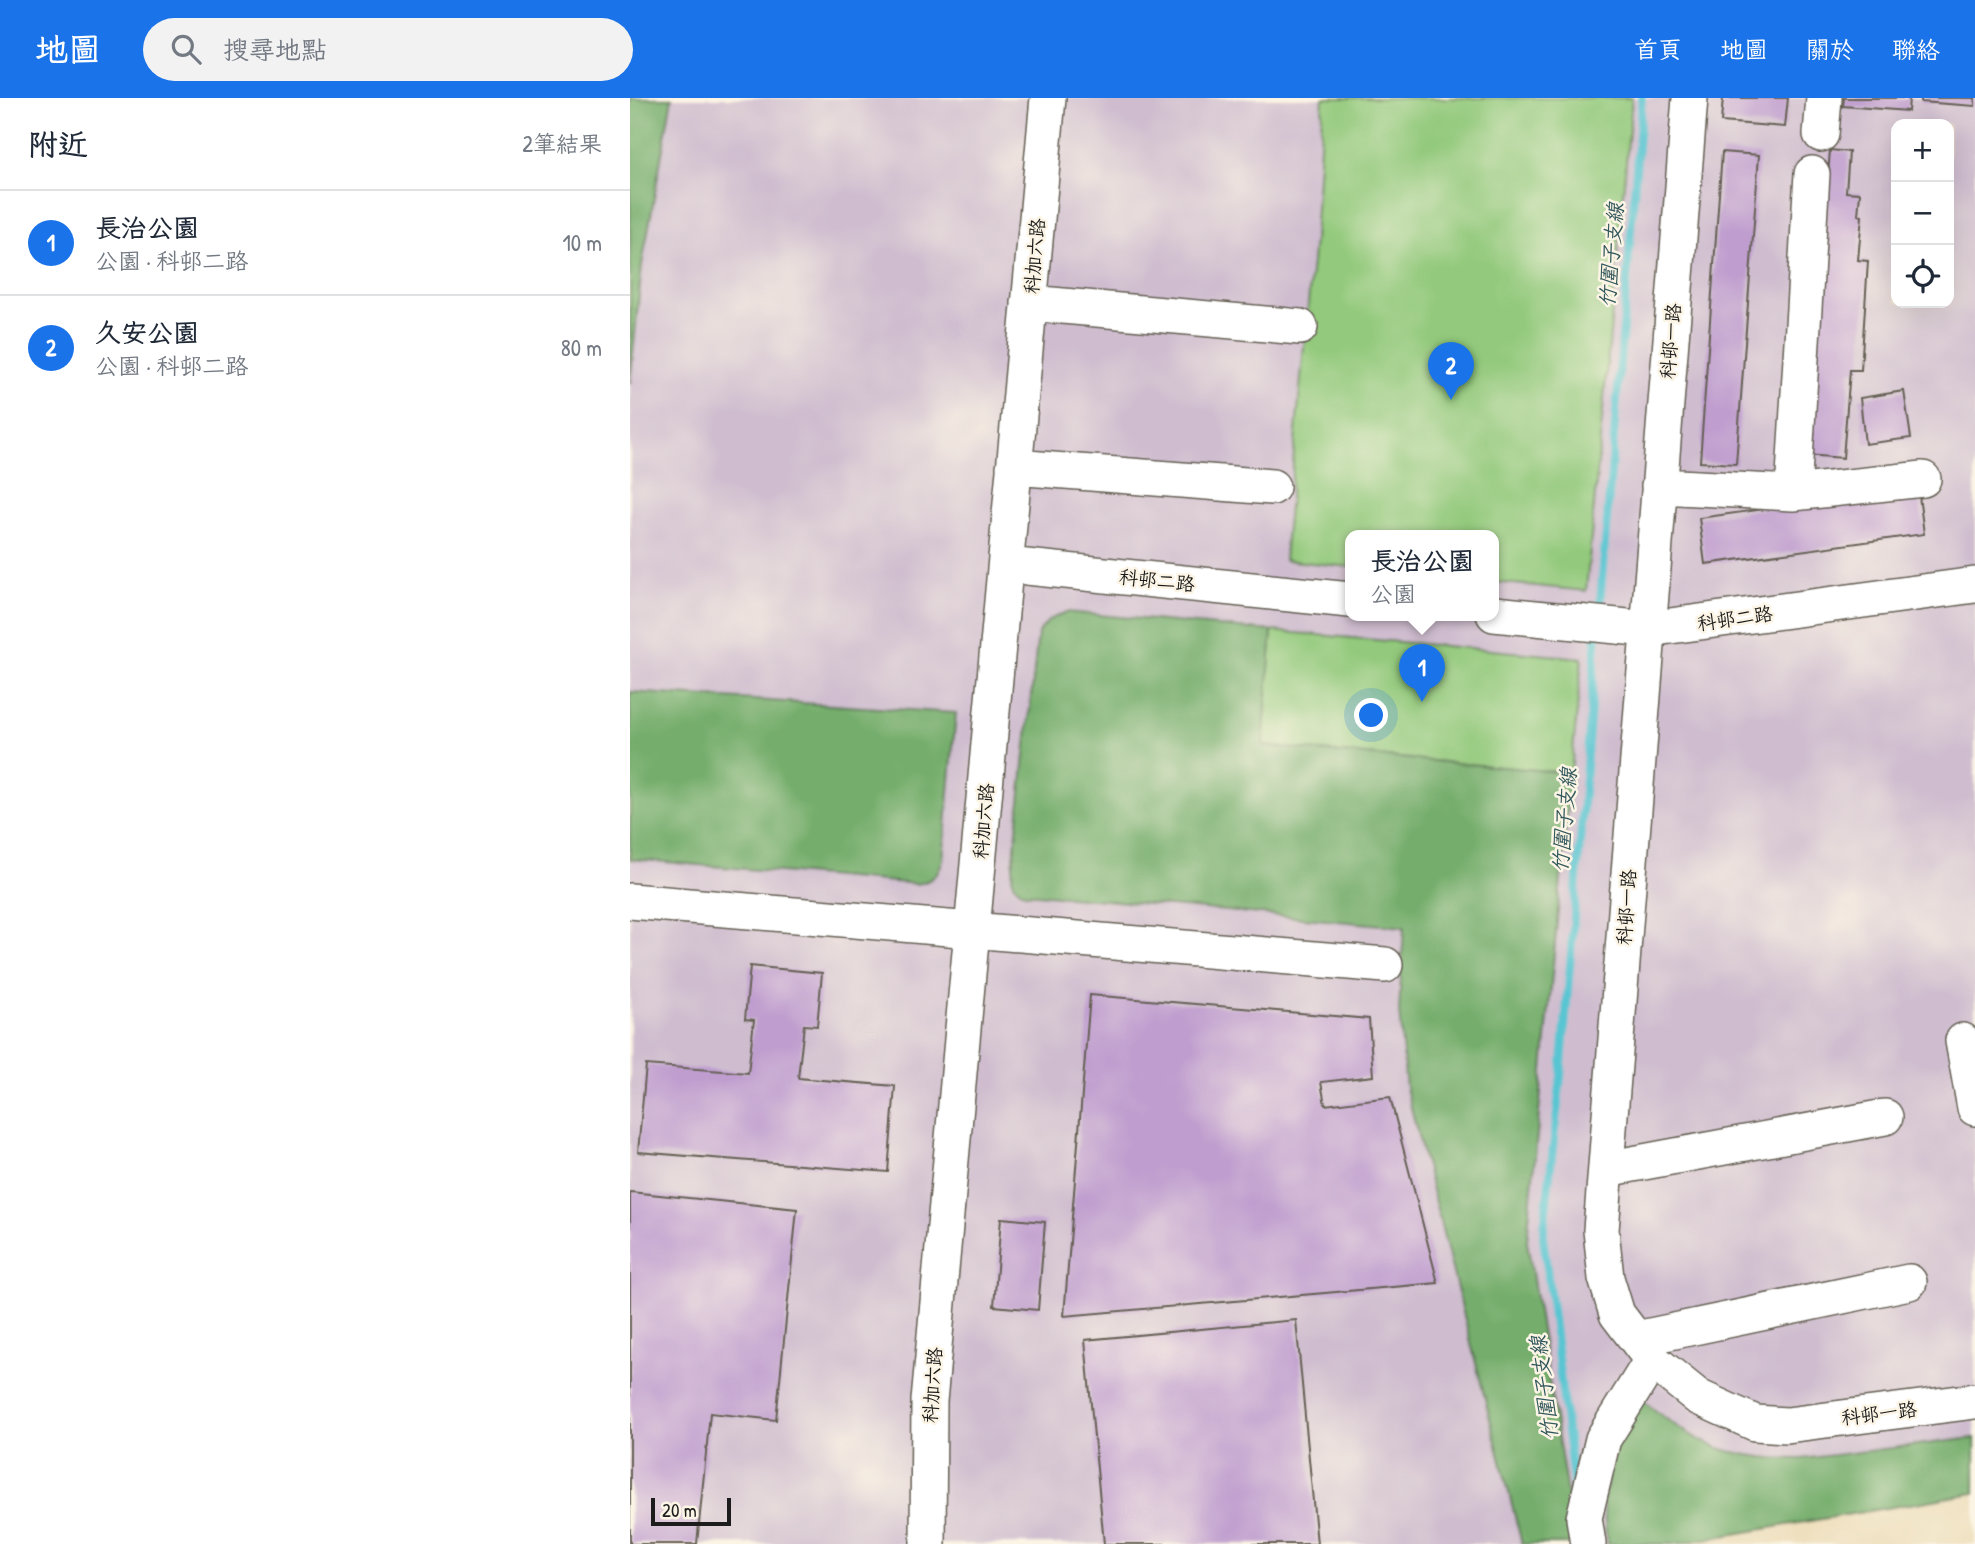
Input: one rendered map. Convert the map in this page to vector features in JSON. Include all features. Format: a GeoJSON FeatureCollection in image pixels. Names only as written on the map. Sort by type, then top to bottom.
{"type":"FeatureCollection","features":[{"type":"Feature","properties":{"kind":"street","name":"科加六路"},"geometry":{"type":"LineString","coordinates":[[928,1544],[929,1401],[1048,98]]}},
{"type":"Feature","properties":{"kind":"street","name":"科邨一路"},"geometry":{"type":"LineString","coordinates":[[1690,98],[1601,1230],[1606,1278],[1617,1314],[1644,1349],[1698,1397],[1755,1423],[1787,1425],[1975,1401]]}},
{"type":"Feature","properties":{"kind":"street"},"geometry":{"type":"LineString","coordinates":[[1821,134],[1824,98]]}},
{"type":"Feature","properties":{"kind":"street"},"geometry":{"type":"LineString","coordinates":[[1793,493],[1812,174]]}},
{"type":"Feature","properties":{"kind":"street"},"geometry":{"type":"LineString","coordinates":[[1029,303],[1300,327]]}},
{"type":"Feature","properties":{"kind":"street"},"geometry":{"type":"LineString","coordinates":[[1014,467],[1272,487]]}},
{"type":"Feature","properties":{"kind":"street"},"geometry":{"type":"LineString","coordinates":[[1659,486],[1793,493],[1923,479]]}},
{"type":"Feature","properties":{"kind":"street","name":"科邨二路"},"geometry":{"type":"LineString","coordinates":[[1006,565],[1345,599]]}},
{"type":"Feature","properties":{"kind":"street","name":"科邨二路"},"geometry":{"type":"LineString","coordinates":[[1499,614],[1648,629],[1975,585]]}},
{"type":"Feature","properties":{"kind":"street"},"geometry":{"type":"LineString","coordinates":[[630,901],[1385,965]]}},
{"type":"Feature","properties":{"kind":"street"},"geometry":{"type":"LineString","coordinates":[[1963,1041],[1975,1108]]}},
{"type":"Feature","properties":{"kind":"street"},"geometry":{"type":"LineString","coordinates":[[1606,1169],[1885,1117]]}},
{"type":"Feature","properties":{"kind":"street"},"geometry":{"type":"LineString","coordinates":[[1588,1544],[1584,1518],[1603,1438],[1644,1349],[1909,1282]]}},
{"type":"Feature","properties":{"kind":"shaded area"},"geometry":{"type":"Polygon","coordinates":[[[630,98],[1975,98],[1975,1493],[1676,1544],[630,1544],[630,98]]]}},
{"type":"Feature","properties":{"kind":"green space"},"geometry":{"type":"Polygon","coordinates":[[[630,98],[672,98],[642,265],[630,384],[630,98]]]}},
{"type":"Feature","properties":{"kind":"green space"},"geometry":{"type":"Polygon","coordinates":[[[1323,98],[1632,98],[1586,591],[1499,582],[1499,530],[1345,530],[1345,566],[1284,560],[1314,240],[1323,98]]]}},
{"type":"Feature","properties":{"kind":"green space"},"geometry":{"type":"Polygon","coordinates":[[[1066,612],[1272,631],[1263,746],[1571,773],[1527,1241],[1575,1544],[1522,1544],[1406,1088],[1399,1011],[1404,927],[1025,893],[1015,885],[1012,877],[1038,633],[1049,620],[1066,612]]]}},
{"type":"Feature","properties":{"kind":"green space"},"geometry":{"type":"Polygon","coordinates":[[[1272,631],[1582,658],[1571,773],[1262,746],[1272,631]]]}},
{"type":"Feature","properties":{"kind":"green space"},"geometry":{"type":"Polygon","coordinates":[[[630,692],[956,713],[943,860],[939,870],[927,881],[917,884],[630,859],[630,692]]]}},
{"type":"Feature","properties":{"kind":"green space"},"geometry":{"type":"Polygon","coordinates":[[[1639,1397],[1677,1427],[1695,1437],[1713,1446],[1752,1456],[1801,1459],[1975,1438],[1975,1493],[1676,1544],[1607,1544],[1603,1502],[1616,1446],[1639,1397]]]}},
{"type":"Feature","properties":{"kind":"building"},"geometry":{"type":"Polygon","coordinates":[[[1723,98],[1788,98],[1785,127],[1721,122],[1723,98]]]}},
{"type":"Feature","properties":{"kind":"building"},"geometry":{"type":"Polygon","coordinates":[[[1844,98],[1909,98],[1908,111],[1843,106],[1844,98]]]}},
{"type":"Feature","properties":{"kind":"building"},"geometry":{"type":"Polygon","coordinates":[[[1921,98],[1975,98],[1975,106],[1921,102],[1921,98]]]}},
{"type":"Feature","properties":{"kind":"building"},"geometry":{"type":"Polygon","coordinates":[[[1830,150],[1849,152],[1846,192],[1860,193],[1858,215],[1862,216],[1858,260],[1868,261],[1861,370],[1850,370],[1843,458],[1807,455],[1830,150]]]}},
{"type":"Feature","properties":{"kind":"building"},"geometry":{"type":"Polygon","coordinates":[[[1722,152],[1759,155],[1736,464],[1700,462],[1722,152]]]}},
{"type":"Feature","properties":{"kind":"building"},"geometry":{"type":"Polygon","coordinates":[[[1904,391],[1911,438],[1865,444],[1860,398],[1904,391]]]}},
{"type":"Feature","properties":{"kind":"building"},"geometry":{"type":"Polygon","coordinates":[[[1918,488],[1924,534],[1705,564],[1699,518],[1918,488]]]}},
{"type":"Feature","properties":{"kind":"building"},"geometry":{"type":"Polygon","coordinates":[[[750,966],[822,973],[817,1026],[804,1025],[798,1078],[895,1086],[888,1172],[638,1152],[646,1065],[748,1073],[754,1020],[745,1019],[750,966]]]}},
{"type":"Feature","properties":{"kind":"building"},"geometry":{"type":"Polygon","coordinates":[[[1090,995],[1369,1019],[1373,1076],[1321,1082],[1325,1105],[1390,1097],[1438,1283],[1064,1316],[1090,995]]]}},
{"type":"Feature","properties":{"kind":"building"},"geometry":{"type":"Polygon","coordinates":[[[630,1192],[797,1209],[776,1420],[710,1413],[697,1544],[630,1544],[630,1192]]]}},
{"type":"Feature","properties":{"kind":"building"},"geometry":{"type":"Polygon","coordinates":[[[1001,1218],[1045,1222],[1038,1310],[994,1306],[1001,1218]]]}},
{"type":"Feature","properties":{"kind":"building"},"geometry":{"type":"Polygon","coordinates":[[[1296,1320],[1317,1544],[1104,1544],[1085,1340],[1296,1320]]]}},
{"type":"Feature","properties":{"kind":"waterway","name":"竹圍子支線"},"geometry":{"type":"LineString","coordinates":[[1599,615],[1642,98]]}},
{"type":"Feature","properties":{"kind":"waterway","name":"竹圍子支線"},"geometry":{"type":"LineString","coordinates":[[1575,1496],[1543,1237],[1561,1076],[1597,631]]}},
{"type":"Feature","properties":{"kind":"place","name":"久安公園"},"geometry":{"type":"Point","coordinates":[1451,400]}},
{"type":"Feature","properties":{"kind":"place","name":"長治公園"},"geometry":{"type":"Point","coordinates":[1422,702]}}]}
